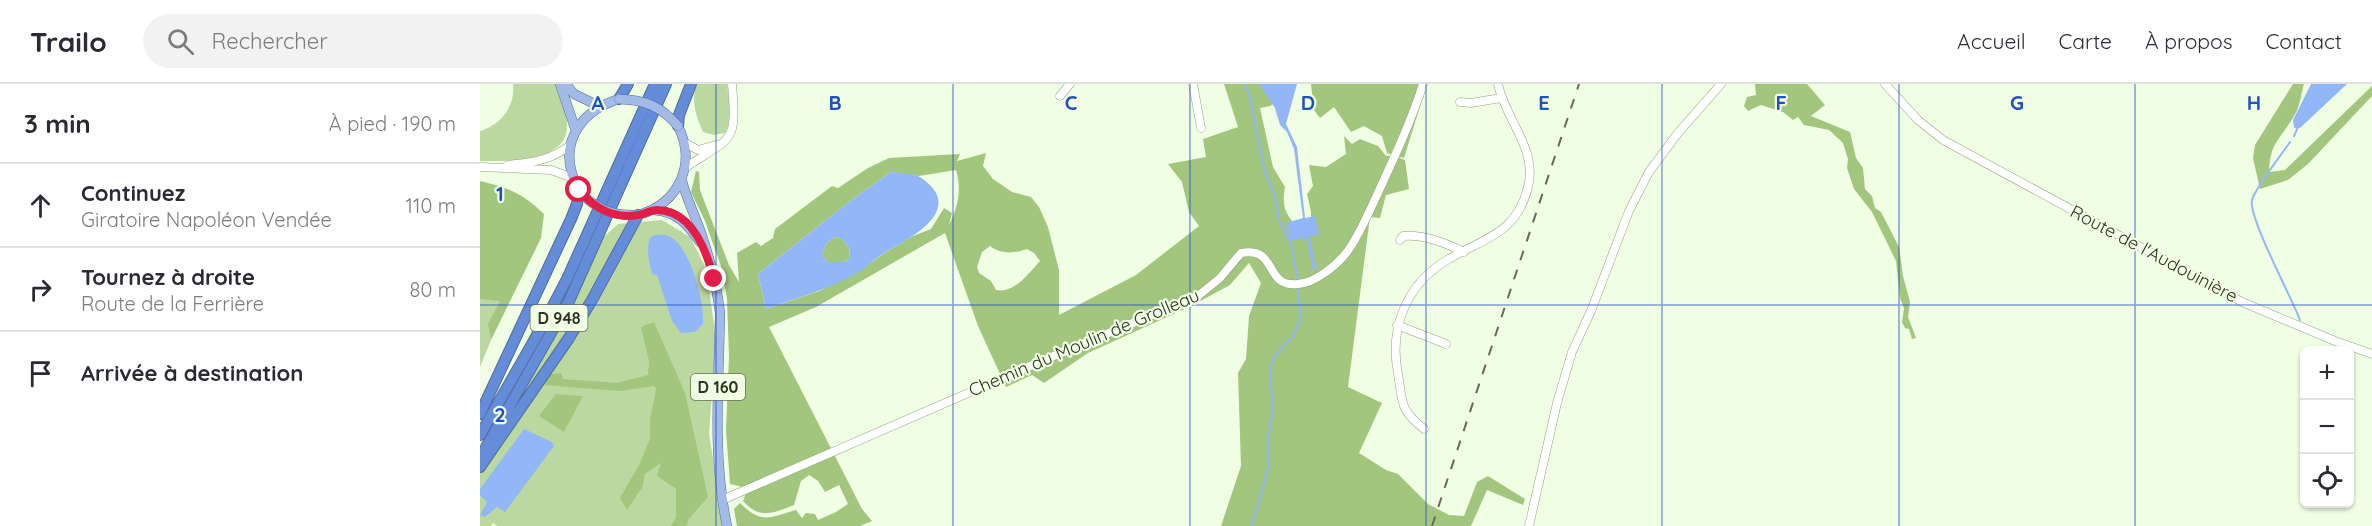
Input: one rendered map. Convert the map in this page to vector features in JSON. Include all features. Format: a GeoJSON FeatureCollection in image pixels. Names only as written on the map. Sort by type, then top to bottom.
{"type":"FeatureCollection","features":[{"type":"Feature","properties":{"kind":"highway"},"geometry":{"type":"LineString","coordinates":[[619,99],[628,84]]}},
{"type":"Feature","properties":{"kind":"highway"},"geometry":{"type":"LineString","coordinates":[[622,170],[655,84]]}},
{"type":"Feature","properties":{"kind":"highway"},"geometry":{"type":"LineString","coordinates":[[622,170],[666,84]]}},
{"type":"Feature","properties":{"kind":"highway"},"geometry":{"type":"LineString","coordinates":[[678,126],[679,115],[691,84]]}},
{"type":"Feature","properties":{"kind":"highway","name":"D 948"},"geometry":{"type":"LineString","coordinates":[[480,435],[553,307],[622,170]]}},
{"type":"Feature","properties":{"kind":"highway","name":"D 948"},"geometry":{"type":"LineString","coordinates":[[480,458],[569,301],[622,170]]}},
{"type":"Feature","properties":{"kind":"highway","name":"D 948"},"geometry":{"type":"LineString","coordinates":[[480,414],[571,219],[579,190]]}},
{"type":"Feature","properties":{"kind":"highway","name":"D 948"},"geometry":{"type":"LineString","coordinates":[[480,467],[574,329],[638,215]]}},
{"type":"Feature","properties":{"kind":"main road"},"geometry":{"type":"LineString","coordinates":[[560,84],[576,131]]}},
{"type":"Feature","properties":{"kind":"main road"},"geometry":{"type":"LineString","coordinates":[[566,84],[574,94],[599,106]]}},
{"type":"Feature","properties":{"kind":"main road"},"geometry":{"type":"LineString","coordinates":[[619,99],[648,102],[668,114],[678,126],[685,143],[686,167],[682,181],[670,198],[654,210],[638,215],[620,216],[601,209],[585,198],[579,190],[573,178],[571,145],[576,131],[590,113],[599,106],[619,99]]}},
{"type":"Feature","properties":{"kind":"main road","name":"D 160"},"geometry":{"type":"LineString","coordinates":[[682,181],[686,199],[704,240],[720,313],[717,433],[722,500],[727,526]]}},
{"type":"Feature","properties":{"kind":"main road","name":"D 160"},"geometry":{"type":"LineString","coordinates":[[654,210],[668,212],[682,219],[705,249]]}},
{"type":"Feature","properties":{"kind":"street"},"geometry":{"type":"LineString","coordinates":[[686,167],[724,144],[731,135],[734,123],[732,84]]}},
{"type":"Feature","properties":{"kind":"street"},"geometry":{"type":"LineString","coordinates":[[1060,96],[1070,84]]}},
{"type":"Feature","properties":{"kind":"street"},"geometry":{"type":"LineString","coordinates":[[1193,84],[1201,128]]}},
{"type":"Feature","properties":{"kind":"street","name":"Chemin du Moulin de Grolleau"},"geometry":{"type":"LineString","coordinates":[[722,500],[1044,360],[1198,296],[1220,278],[1241,252],[1252,251],[1263,257],[1272,268],[1276,279],[1283,284],[1297,284],[1318,276],[1334,265],[1355,240],[1394,158],[1423,84]]}},
{"type":"Feature","properties":{"kind":"street"},"geometry":{"type":"LineString","coordinates":[[1424,429],[1402,405],[1395,361],[1397,325],[1410,298],[1425,278],[1446,261],[1508,226],[1520,211],[1529,185],[1529,157],[1501,98],[1498,84]]}},
{"type":"Feature","properties":{"kind":"street"},"geometry":{"type":"LineString","coordinates":[[1529,526],[1554,414],[1572,352],[1591,311],[1629,211],[1655,164],[1678,133],[1721,84]]}},
{"type":"Feature","properties":{"kind":"street","name":"Route de l'Audouinière"},"geometry":{"type":"LineString","coordinates":[[1885,84],[1918,120],[1943,140],[2242,302],[2372,354]]}},
{"type":"Feature","properties":{"kind":"street"},"geometry":{"type":"LineString","coordinates":[[1460,102],[1472,103],[1501,98]]}},
{"type":"Feature","properties":{"kind":"street"},"geometry":{"type":"LineString","coordinates":[[685,143],[698,150],[724,144]]}},
{"type":"Feature","properties":{"kind":"street"},"geometry":{"type":"LineString","coordinates":[[481,167],[540,161],[556,156],[571,145]]}},
{"type":"Feature","properties":{"kind":"street"},"geometry":{"type":"LineString","coordinates":[[481,167],[551,170],[573,178]]}},
{"type":"Feature","properties":{"kind":"street"},"geometry":{"type":"LineString","coordinates":[[1400,240],[1403,236],[1410,235],[1451,246],[1464,252]]}},
{"type":"Feature","properties":{"kind":"street"},"geometry":{"type":"LineString","coordinates":[[1397,325],[1446,344]]}},
{"type":"Feature","properties":{"kind":"green space"},"geometry":{"type":"Polygon","coordinates":[[[513,84],[557,84],[566,115],[567,126],[564,138],[557,147],[534,157],[519,160],[480,161],[480,131],[494,125],[505,114],[512,100],[513,84]]]}},
{"type":"Feature","properties":{"kind":"green space"},"geometry":{"type":"Polygon","coordinates":[[[697,84],[727,84],[730,115],[725,133],[714,135],[703,132],[694,103],[697,84]]]}},
{"type":"Feature","properties":{"kind":"green space"},"geometry":{"type":"Polygon","coordinates":[[[1224,84],[1263,84],[1277,102],[1260,108],[1273,167],[1285,187],[1286,212],[1303,232],[1311,230],[1311,212],[1307,194],[1313,186],[1309,165],[1326,167],[1346,154],[1344,136],[1352,144],[1360,139],[1378,146],[1386,156],[1395,156],[1405,160],[1409,189],[1386,195],[1380,218],[1370,217],[1348,387],[1382,403],[1359,453],[1386,470],[1398,474],[1428,504],[1449,515],[1464,516],[1477,482],[1488,476],[1525,499],[1523,505],[1487,490],[1471,526],[1221,526],[1241,466],[1238,373],[1246,359],[1249,316],[1261,283],[1249,263],[1230,285],[1191,306],[1088,353],[1044,383],[1032,375],[1006,387],[978,326],[945,233],[816,307],[769,327],[862,509],[872,521],[860,526],[737,526],[734,509],[740,503],[761,517],[773,517],[796,510],[802,518],[806,513],[815,514],[818,520],[848,504],[839,485],[825,492],[818,481],[809,475],[801,481],[794,505],[773,512],[761,513],[743,501],[748,488],[730,484],[726,430],[729,357],[727,299],[722,269],[705,221],[691,192],[696,171],[699,172],[700,190],[729,265],[739,282],[737,253],[756,242],[761,246],[773,238],[775,229],[832,186],[838,188],[868,168],[889,158],[960,154],[957,161],[986,153],[983,166],[993,179],[1012,192],[1031,197],[1039,207],[1048,227],[1059,270],[1059,315],[1136,275],[1199,226],[1189,212],[1182,182],[1168,164],[1206,157],[1203,139],[1238,127],[1224,84]],[[956,170],[919,176],[891,172],[853,199],[758,274],[766,309],[819,291],[855,274],[913,236],[931,229],[944,208],[952,213],[949,225],[958,198],[959,185],[956,170]],[[990,246],[982,252],[977,267],[979,273],[991,281],[996,290],[1015,286],[1040,261],[1034,253],[1027,249],[1007,252],[998,251],[990,246]]]}},
{"type":"Feature","properties":{"kind":"green space"},"geometry":{"type":"Polygon","coordinates":[[[1311,84],[1427,84],[1404,158],[1387,153],[1382,136],[1364,126],[1351,132],[1334,107],[1320,118],[1314,110],[1311,84]]]}},
{"type":"Feature","properties":{"kind":"green space"},"geometry":{"type":"Polygon","coordinates":[[[1755,84],[1807,84],[1825,105],[1811,116],[1850,132],[1856,158],[1863,168],[1865,189],[1872,196],[1875,208],[1881,212],[1899,247],[1910,302],[1908,317],[1916,338],[1912,339],[1909,329],[1905,328],[1902,322],[1904,308],[1900,298],[1896,261],[1872,212],[1854,189],[1847,168],[1848,159],[1843,143],[1829,130],[1804,125],[1798,117],[1793,120],[1783,112],[1761,105],[1748,111],[1744,106],[1747,97],[1756,95],[1755,84]]]}},
{"type":"Feature","properties":{"kind":"green space"},"geometry":{"type":"Polygon","coordinates":[[[2293,84],[2304,84],[2299,105],[2274,147],[2269,172],[2285,170],[2372,86],[2372,96],[2308,164],[2288,180],[2260,189],[2253,158],[2255,145],[2293,84]]]}},
{"type":"Feature","properties":{"kind":"green space"},"geometry":{"type":"Polygon","coordinates":[[[480,181],[515,192],[544,214],[541,238],[491,340],[488,324],[500,301],[480,299],[480,181]]]}},
{"type":"Feature","properties":{"kind":"green space"},"geometry":{"type":"Polygon","coordinates":[[[662,220],[690,237],[706,268],[716,339],[709,434],[724,526],[497,526],[493,523],[491,526],[480,526],[480,446],[536,321],[577,261],[618,224],[662,220]]]}},
{"type":"Feature","properties":{"kind":"green space"},"geometry":{"type":"Polygon","coordinates":[[[835,237],[841,238],[850,249],[849,259],[843,262],[827,262],[822,254],[827,243],[835,237]]]}},
{"type":"Feature","properties":{"kind":"green space"},"geometry":{"type":"Polygon","coordinates":[[[480,295],[502,297],[489,324],[491,340],[480,367],[480,295]]]}},
{"type":"Feature","properties":{"kind":"green space"},"geometry":{"type":"Polygon","coordinates":[[[654,322],[685,393],[708,497],[689,519],[686,526],[671,526],[676,517],[676,489],[657,476],[661,463],[645,474],[643,486],[627,510],[620,498],[639,465],[650,439],[650,420],[656,389],[654,386],[620,391],[544,385],[549,374],[561,373],[563,379],[617,383],[648,375],[649,361],[641,327],[654,322]]]}},
{"type":"Feature","properties":{"kind":"green space"},"geometry":{"type":"Polygon","coordinates":[[[556,394],[583,396],[564,432],[539,416],[556,394]]]}},
{"type":"Feature","properties":{"kind":"water"},"geometry":{"type":"Polygon","coordinates":[[[1259,84],[1297,84],[1286,124],[1297,147],[1305,218],[1315,216],[1319,234],[1309,237],[1317,269],[1313,270],[1306,238],[1290,241],[1286,223],[1303,218],[1294,149],[1287,132],[1280,125],[1275,108],[1259,84]]]}},
{"type":"Feature","properties":{"kind":"water"},"geometry":{"type":"Polygon","coordinates":[[[2311,84],[2347,84],[2300,128],[2294,128],[2293,120],[2311,84]]]}},
{"type":"Feature","properties":{"kind":"water"},"geometry":{"type":"Polygon","coordinates":[[[891,172],[915,175],[924,180],[936,192],[938,204],[936,213],[922,229],[856,274],[821,290],[766,309],[758,274],[891,172]],[[835,237],[827,243],[822,254],[827,262],[843,262],[849,259],[850,249],[841,238],[835,237]]]}},
{"type":"Feature","properties":{"kind":"water"},"geometry":{"type":"Polygon","coordinates":[[[654,235],[672,238],[679,244],[691,265],[702,303],[703,315],[703,324],[695,332],[681,333],[672,321],[657,275],[652,274],[648,247],[650,238],[654,235]]]}},
{"type":"Feature","properties":{"kind":"water"},"geometry":{"type":"Polygon","coordinates":[[[524,429],[552,442],[554,446],[505,512],[497,507],[485,517],[480,515],[487,502],[480,495],[480,489],[524,429]]]}},
{"type":"Feature","properties":{"kind":"waterway"},"geometry":{"type":"LineString","coordinates":[[1244,84],[1249,93],[1264,169],[1275,196],[1278,218],[1291,245],[1298,280]]}},
{"type":"Feature","properties":{"kind":"waterway"},"geometry":{"type":"LineString","coordinates":[[2294,136],[2298,127]]}},
{"type":"Feature","properties":{"kind":"waterway"},"geometry":{"type":"LineString","coordinates":[[2290,142],[2252,200],[2263,240],[2300,320]]}},
{"type":"Feature","properties":{"kind":"waterway"},"geometry":{"type":"LineString","coordinates":[[1252,526],[1268,468],[1268,440],[1273,409],[1270,373],[1273,358],[1293,336],[1301,319],[1298,286]]}},
{"type":"Feature","properties":{"kind":"railway"},"geometry":{"type":"LineString","coordinates":[[1432,526],[1579,84]]}},
{"type":"Feature","properties":{"kind":"route"},"geometry":{"type":"LineString","coordinates":[[579,190],[592,204],[620,216],[638,215],[654,210],[678,216],[688,224],[705,249],[714,279]]}}]}
